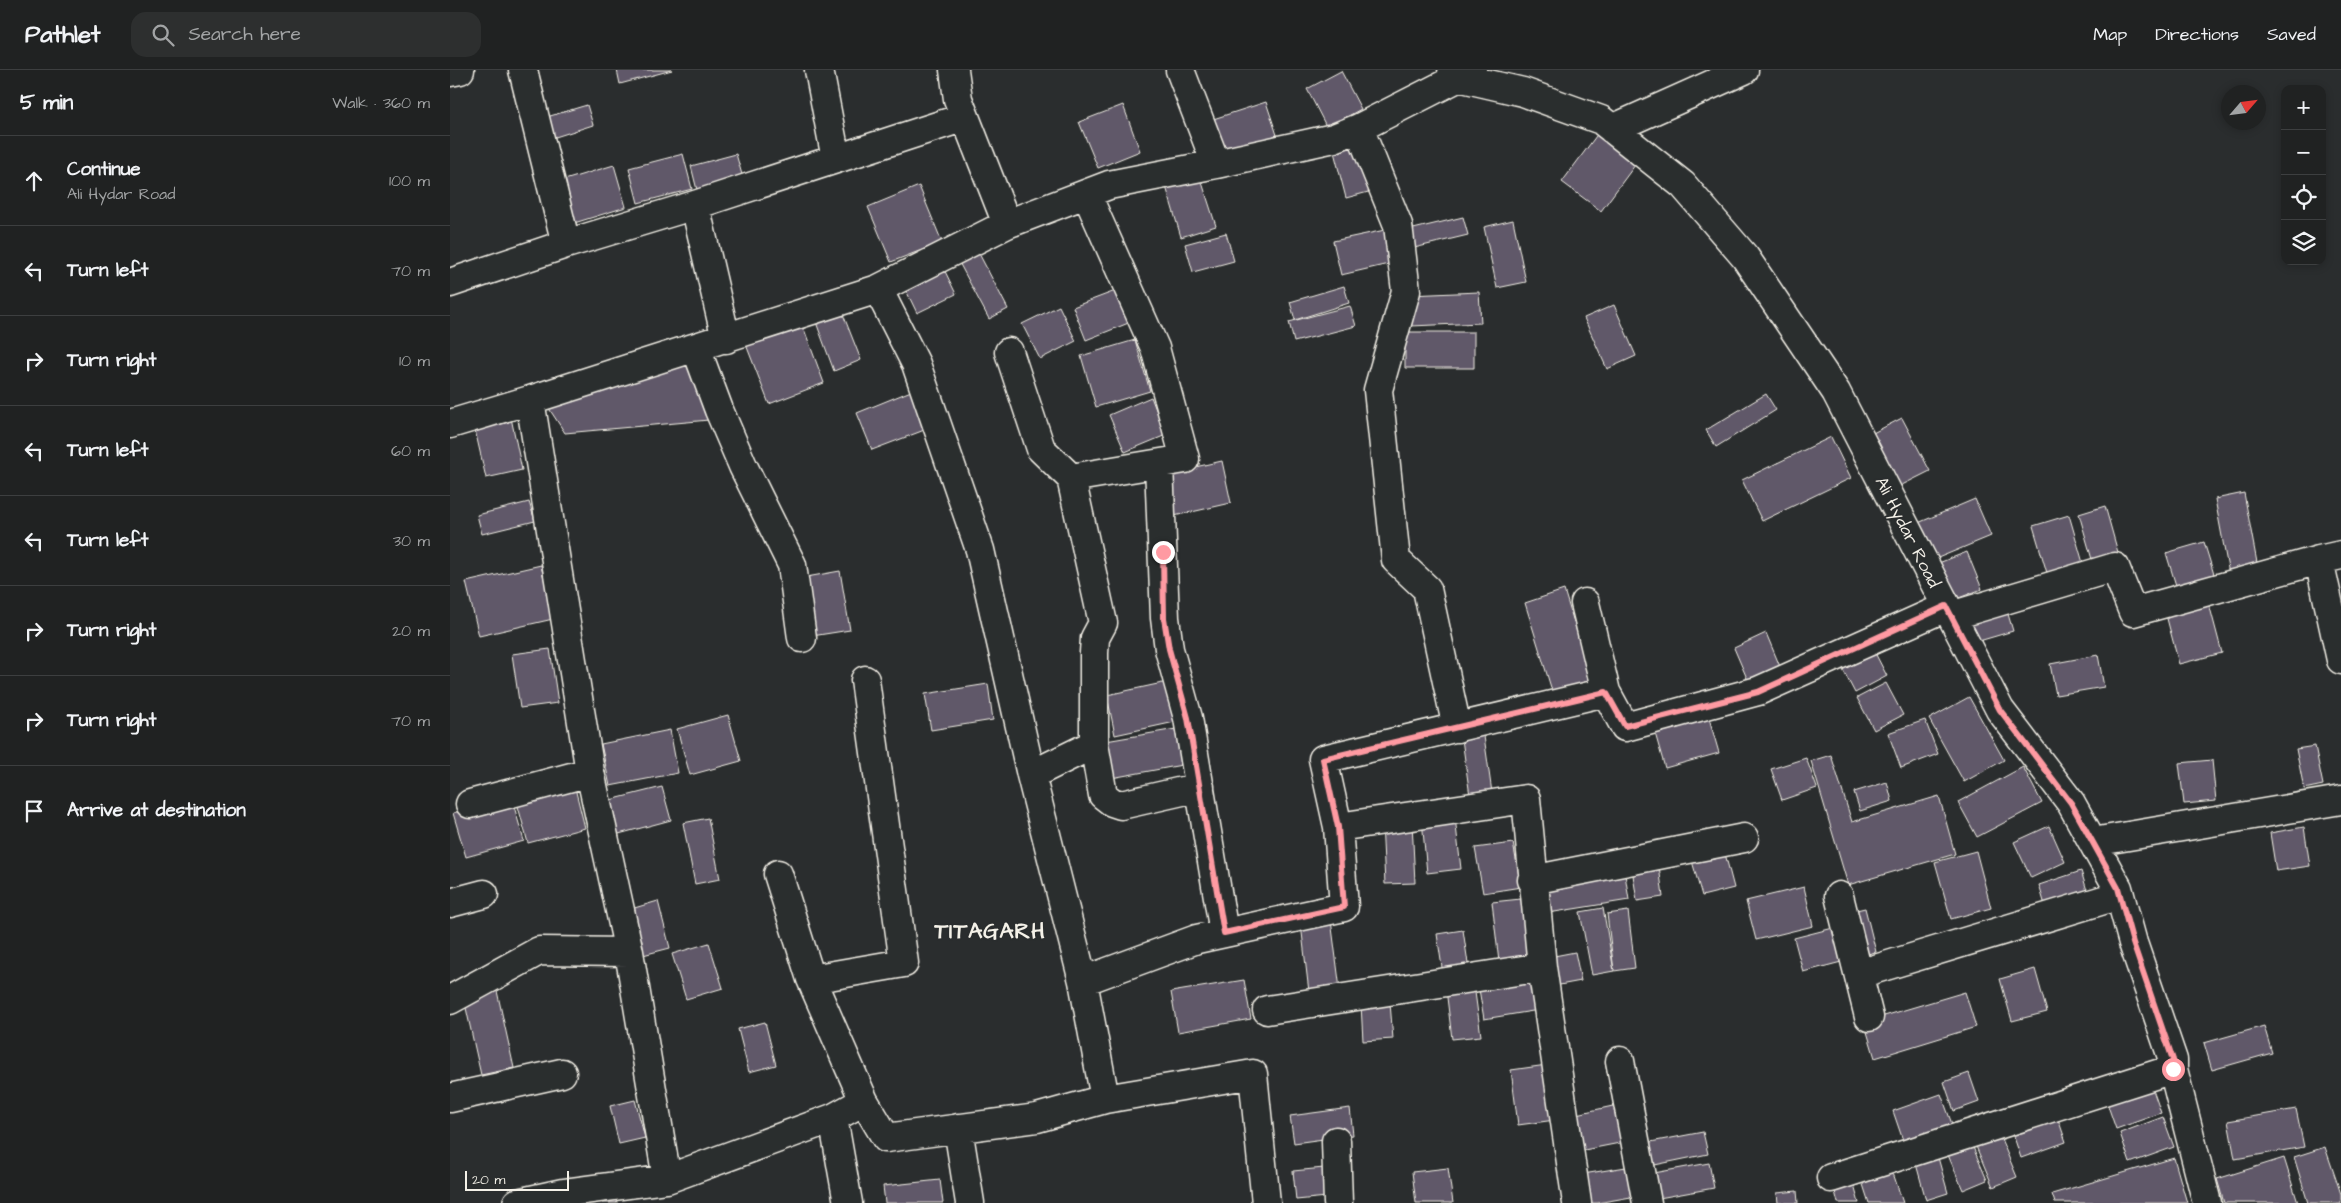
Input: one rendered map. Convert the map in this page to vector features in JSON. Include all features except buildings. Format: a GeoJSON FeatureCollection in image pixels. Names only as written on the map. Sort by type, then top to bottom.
{"type":"FeatureCollection","features":[{"type":"Feature","properties":{"kind":"street"},"geometry":{"type":"LineString","coordinates":[[450,72],[460,70]]}},
{"type":"Feature","properties":{"kind":"street"},"geometry":{"type":"LineString","coordinates":[[523,70],[566,244]]}},
{"type":"Feature","properties":{"kind":"street"},"geometry":{"type":"LineString","coordinates":[[819,70],[836,159]]}},
{"type":"Feature","properties":{"kind":"street"},"geometry":{"type":"LineString","coordinates":[[954,70],[958,99],[1007,224]]}},
{"type":"Feature","properties":{"kind":"street"},"geometry":{"type":"LineString","coordinates":[[1180,70],[1216,164]]}},
{"type":"Feature","properties":{"kind":"street"},"geometry":{"type":"LineString","coordinates":[[1612,130],[1744,70]]}},
{"type":"Feature","properties":{"kind":"street"},"geometry":{"type":"LineString","coordinates":[[450,424],[726,339],[878,289],[1007,224],[1109,185],[1334,138],[1359,128],[1460,72]]}},
{"type":"Feature","properties":{"kind":"street","name":"Ali Hydar Road"},"geometry":{"type":"LineString","coordinates":[[1460,72],[1601,120],[1683,185],[1745,257],[1836,392],[2000,710],[2071,803],[2120,895],[2133,943],[2173,1060],[2173,1069],[2207,1203]]}},
{"type":"Feature","properties":{"kind":"street"},"geometry":{"type":"LineString","coordinates":[[450,283],[566,244],[694,205],[965,117]]}},
{"type":"Feature","properties":{"kind":"street"},"geometry":{"type":"LineString","coordinates":[[1359,128],[1398,226],[1406,291],[1378,390],[1396,560],[1427,589],[1457,728]]}},
{"type":"Feature","properties":{"kind":"street"},"geometry":{"type":"LineString","coordinates":[[1071,478],[1185,459],[1155,348],[1087,195]]}},
{"type":"Feature","properties":{"kind":"street"},"geometry":{"type":"LineString","coordinates":[[694,205],[726,339]]}},
{"type":"Feature","properties":{"kind":"street"},"geometry":{"type":"LineString","coordinates":[[878,289],[916,364],[980,550],[1031,775],[1083,982],[1105,1099]]}},
{"type":"Feature","properties":{"kind":"street"},"geometry":{"type":"LineString","coordinates":[[696,348],[719,410],[743,466],[792,565],[802,638]]}},
{"type":"Feature","properties":{"kind":"street"},"geometry":{"type":"LineString","coordinates":[[1009,352],[1042,449],[1071,478],[1103,623],[1095,638],[1094,744],[1103,795],[1112,802],[1121,804],[1200,788]]}},
{"type":"Feature","properties":{"kind":"street"},"geometry":{"type":"LineString","coordinates":[[530,400],[590,772],[629,952],[667,1179]]}},
{"type":"Feature","properties":{"kind":"street"},"geometry":{"type":"LineString","coordinates":[[1159,464],[1164,618],[1169,649],[1188,718],[1224,933]]}},
{"type":"Feature","properties":{"kind":"street"},"geometry":{"type":"LineString","coordinates":[[1585,603],[1606,692],[1625,726],[1758,692],[1949,611],[2115,567],[2133,612],[2330,558],[2341,660]]}},
{"type":"Feature","properties":{"kind":"street"},"geometry":{"type":"LineString","coordinates":[[811,979],[904,963],[865,680]]}},
{"type":"Feature","properties":{"kind":"street"},"geometry":{"type":"LineString","coordinates":[[1083,982],[1197,939],[1344,907],[1338,827],[1323,759],[1606,692]]}},
{"type":"Feature","properties":{"kind":"street"},"geometry":{"type":"LineString","coordinates":[[1031,775],[1094,744]]}},
{"type":"Feature","properties":{"kind":"street"},"geometry":{"type":"LineString","coordinates":[[470,804],[590,772]]}},
{"type":"Feature","properties":{"kind":"street"},"geometry":{"type":"LineString","coordinates":[[1338,827],[1526,799],[1532,880],[1539,921],[1542,967],[1577,1203]]}},
{"type":"Feature","properties":{"kind":"street"},"geometry":{"type":"LineString","coordinates":[[2093,842],[2341,800]]}},
{"type":"Feature","properties":{"kind":"street"},"geometry":{"type":"LineString","coordinates":[[1532,880],[1744,838]]}},
{"type":"Feature","properties":{"kind":"street"},"geometry":{"type":"LineString","coordinates":[[778,874],[811,979],[864,1101],[886,1138],[1037,1118],[1105,1099],[1253,1074],[1266,1203]]}},
{"type":"Feature","properties":{"kind":"street"},"geometry":{"type":"LineString","coordinates":[[450,903],[484,894]]}},
{"type":"Feature","properties":{"kind":"street"},"geometry":{"type":"LineString","coordinates":[[1859,974],[2120,895]]}},
{"type":"Feature","properties":{"kind":"street"},"geometry":{"type":"LineString","coordinates":[[1840,896],[1869,1017]]}},
{"type":"Feature","properties":{"kind":"street"},"geometry":{"type":"LineString","coordinates":[[450,1000],[539,951],[629,952]]}},
{"type":"Feature","properties":{"kind":"street"},"geometry":{"type":"LineString","coordinates":[[1267,1010],[1542,967]]}},
{"type":"Feature","properties":{"kind":"street"},"geometry":{"type":"LineString","coordinates":[[1620,1061],[1647,1203]]}},
{"type":"Feature","properties":{"kind":"street"},"geometry":{"type":"LineString","coordinates":[[1830,1178],[2173,1069]]}},
{"type":"Feature","properties":{"kind":"street"},"geometry":{"type":"LineString","coordinates":[[450,1098],[562,1073]]}},
{"type":"Feature","properties":{"kind":"street"},"geometry":{"type":"LineString","coordinates":[[516,1203],[563,1193],[667,1179],[833,1118],[864,1101]]}},
{"type":"Feature","properties":{"kind":"street"},"geometry":{"type":"LineString","coordinates":[[833,1118],[848,1203]]}},
{"type":"Feature","properties":{"kind":"street"},"geometry":{"type":"LineString","coordinates":[[958,1128],[970,1203]]}},
{"type":"Feature","properties":{"kind":"street"},"geometry":{"type":"LineString","coordinates":[[1336,1141],[1338,1203]]}},
{"type":"Feature","properties":{"kind":"district","name":"TITAGARH"},"geometry":{"type":"Point","coordinates":[990,930]}},
{"type":"Feature","properties":{"kind":"route"},"geometry":{"type":"LineString","coordinates":[[1163,552],[1164,618],[1169,649],[1188,718],[1224,933],[1344,907],[1338,827],[1323,759],[1606,692],[1625,726],[1758,692],[1946,606],[2000,710],[2071,803],[2118,888],[2133,943],[2173,1060],[2173,1069]]}}]}
